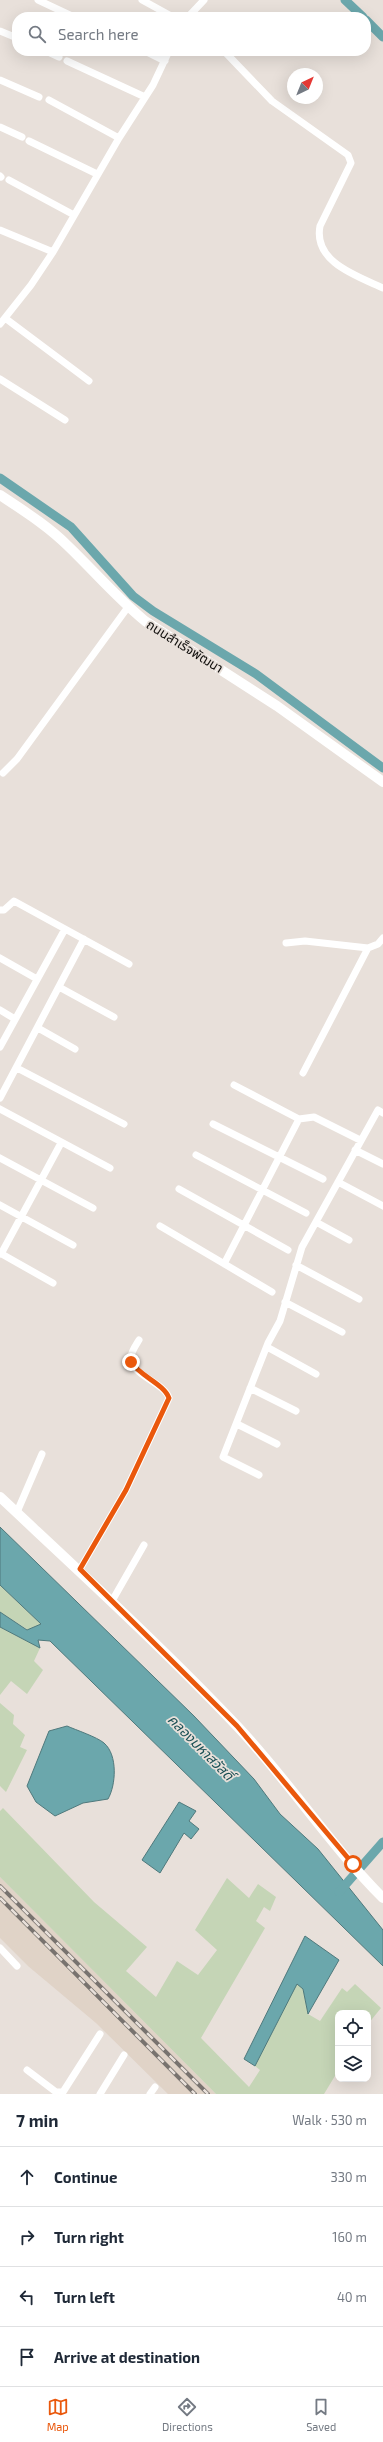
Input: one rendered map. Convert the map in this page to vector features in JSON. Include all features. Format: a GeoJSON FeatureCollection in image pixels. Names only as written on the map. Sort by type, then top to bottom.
{"type":"FeatureCollection","features":[{"type":"Feature","properties":{"kind":"street"},"geometry":{"type":"LineString","coordinates":[[38,0],[63,12]]}},
{"type":"Feature","properties":{"kind":"street"},"geometry":{"type":"LineString","coordinates":[[142,0],[164,12]]}},
{"type":"Feature","properties":{"kind":"street"},"geometry":{"type":"LineString","coordinates":[[193,12],[204,0]]}},
{"type":"Feature","properties":{"kind":"street"},"geometry":{"type":"LineString","coordinates":[[0,31],[12,36]]}},
{"type":"Feature","properties":{"kind":"street"},"geometry":{"type":"LineString","coordinates":[[155,56],[165,61]]}},
{"type":"Feature","properties":{"kind":"street"},"geometry":{"type":"LineString","coordinates":[[89,381],[2,321],[31,285],[53,252],[97,174],[145,97],[167,56]]}},
{"type":"Feature","properties":{"kind":"street"},"geometry":{"type":"LineString","coordinates":[[229,56],[272,101],[348,155],[351,164],[320,226],[318,233],[327,256],[335,264],[383,288]]}},
{"type":"Feature","properties":{"kind":"street"},"geometry":{"type":"LineString","coordinates":[[67,61],[145,97]]}},
{"type":"Feature","properties":{"kind":"street"},"geometry":{"type":"LineString","coordinates":[[0,80],[40,97]]}},
{"type":"Feature","properties":{"kind":"street"},"geometry":{"type":"LineString","coordinates":[[49,100],[119,138]]}},
{"type":"Feature","properties":{"kind":"street"},"geometry":{"type":"LineString","coordinates":[[0,127],[22,137]]}},
{"type":"Feature","properties":{"kind":"street"},"geometry":{"type":"LineString","coordinates":[[29,140],[97,174]]}},
{"type":"Feature","properties":{"kind":"street"},"geometry":{"type":"LineString","coordinates":[[10,180],[74,215]]}},
{"type":"Feature","properties":{"kind":"street"},"geometry":{"type":"LineString","coordinates":[[0,230],[53,252]]}},
{"type":"Feature","properties":{"kind":"street"},"geometry":{"type":"LineString","coordinates":[[0,379],[65,420]]}},
{"type":"Feature","properties":{"kind":"street","name":"ถนนสำเร็จพัฒนา"},"geometry":{"type":"LineString","coordinates":[[0,495],[38,520],[59,538],[128,607],[145,621],[277,706],[383,782]]}},
{"type":"Feature","properties":{"kind":"street"},"geometry":{"type":"LineString","coordinates":[[3,774],[17,759],[128,607]]}},
{"type":"Feature","properties":{"kind":"street"},"geometry":{"type":"LineString","coordinates":[[0,910],[4,910],[14,901],[129,964]]}},
{"type":"Feature","properties":{"kind":"street"},"geometry":{"type":"LineString","coordinates":[[0,1047],[65,929]]}},
{"type":"Feature","properties":{"kind":"street"},"geometry":{"type":"LineString","coordinates":[[286,943],[305,941],[368,948],[378,944],[383,938]]}},
{"type":"Feature","properties":{"kind":"street"},"geometry":{"type":"LineString","coordinates":[[0,1098],[84,939]]}},
{"type":"Feature","properties":{"kind":"street"},"geometry":{"type":"LineString","coordinates":[[303,1073],[368,948]]}},
{"type":"Feature","properties":{"kind":"street"},"geometry":{"type":"LineString","coordinates":[[0,958],[37,978]]}},
{"type":"Feature","properties":{"kind":"street"},"geometry":{"type":"LineString","coordinates":[[59,987],[114,1017]]}},
{"type":"Feature","properties":{"kind":"street"},"geometry":{"type":"LineString","coordinates":[[0,1010],[15,1019]]}},
{"type":"Feature","properties":{"kind":"street"},"geometry":{"type":"LineString","coordinates":[[38,1028],[75,1049]]}},
{"type":"Feature","properties":{"kind":"street"},"geometry":{"type":"LineString","coordinates":[[17,1068],[124,1124]]}},
{"type":"Feature","properties":{"kind":"street"},"geometry":{"type":"LineString","coordinates":[[234,1086],[299,1120],[314,1117],[360,1140]]}},
{"type":"Feature","properties":{"kind":"street"},"geometry":{"type":"LineString","coordinates":[[0,1109],[110,1168]]}},
{"type":"Feature","properties":{"kind":"street"},"geometry":{"type":"LineString","coordinates":[[259,1475],[223,1457],[267,1347],[280,1321],[302,1247],[378,1110],[383,1113]]}},
{"type":"Feature","properties":{"kind":"street"},"geometry":{"type":"LineString","coordinates":[[224,1264],[299,1120]]}},
{"type":"Feature","properties":{"kind":"street"},"geometry":{"type":"LineString","coordinates":[[213,1124],[280,1156],[323,1179]]}},
{"type":"Feature","properties":{"kind":"street"},"geometry":{"type":"LineString","coordinates":[[53,1283],[1,1254],[61,1143]]}},
{"type":"Feature","properties":{"kind":"street"},"geometry":{"type":"LineString","coordinates":[[355,1150],[383,1164]]}},
{"type":"Feature","properties":{"kind":"street"},"geometry":{"type":"LineString","coordinates":[[196,1156],[306,1213]]}},
{"type":"Feature","properties":{"kind":"street"},"geometry":{"type":"LineString","coordinates":[[0,1158],[93,1208]]}},
{"type":"Feature","properties":{"kind":"street"},"geometry":{"type":"LineString","coordinates":[[338,1182],[383,1206]]}},
{"type":"Feature","properties":{"kind":"street"},"geometry":{"type":"LineString","coordinates":[[179,1189],[245,1224],[288,1250]]}},
{"type":"Feature","properties":{"kind":"street"},"geometry":{"type":"LineString","coordinates":[[0,1206],[73,1245]]}},
{"type":"Feature","properties":{"kind":"street"},"geometry":{"type":"LineString","coordinates":[[316,1222],[349,1240]]}},
{"type":"Feature","properties":{"kind":"street"},"geometry":{"type":"LineString","coordinates":[[160,1226],[272,1292]]}},
{"type":"Feature","properties":{"kind":"street"},"geometry":{"type":"LineString","coordinates":[[296,1265],[359,1299]]}},
{"type":"Feature","properties":{"kind":"street"},"geometry":{"type":"LineString","coordinates":[[285,1302],[342,1332]]}},
{"type":"Feature","properties":{"kind":"street"},"geometry":{"type":"LineString","coordinates":[[80,1569],[126,1490],[169,1398],[164,1389],[142,1374],[131,1362],[130,1356],[139,1340]]}},
{"type":"Feature","properties":{"kind":"street"},"geometry":{"type":"LineString","coordinates":[[267,1347],[316,1374]]}},
{"type":"Feature","properties":{"kind":"street"},"geometry":{"type":"LineString","coordinates":[[250,1388],[296,1411]]}},
{"type":"Feature","properties":{"kind":"street"},"geometry":{"type":"LineString","coordinates":[[237,1424],[276,1444]]}},
{"type":"Feature","properties":{"kind":"street"},"geometry":{"type":"LineString","coordinates":[[17,1512],[42,1454]]}},
{"type":"Feature","properties":{"kind":"street"},"geometry":{"type":"LineString","coordinates":[[0,1497],[80,1569],[237,1726],[366,1881],[383,1898]]}},
{"type":"Feature","properties":{"kind":"street"},"geometry":{"type":"LineString","coordinates":[[112,1601],[144,1545]]}},
{"type":"Feature","properties":{"kind":"street"},"geometry":{"type":"LineString","coordinates":[[0,1948],[17,1966]]}},
{"type":"Feature","properties":{"kind":"street"},"geometry":{"type":"LineString","coordinates":[[27,2070],[52,2090],[59,2093],[62,2092],[100,2034]]}},
{"type":"Feature","properties":{"kind":"street"},"geometry":{"type":"LineString","coordinates":[[100,2094],[124,2056]]}},
{"type":"Feature","properties":{"kind":"street"},"geometry":{"type":"LineString","coordinates":[[150,2094],[155,2087]]}},
{"type":"Feature","properties":{"kind":"shaded area"},"geometry":{"type":"Polygon","coordinates":[[[0,1877],[216,2094],[168,2094],[96,2023],[28,1966],[0,1938],[0,1877]]]}},
{"type":"Feature","properties":{"kind":"green space"},"geometry":{"type":"Polygon","coordinates":[[[0,1585],[41,1624],[28,1630],[0,1612],[0,1585]]]}},
{"type":"Feature","properties":{"kind":"green space"},"geometry":{"type":"Polygon","coordinates":[[[0,1627],[40,1648],[34,1661],[43,1670],[27,1694],[11,1681],[0,1695],[0,1627]]]}},
{"type":"Feature","properties":{"kind":"green space"},"geometry":{"type":"Polygon","coordinates":[[[0,1703],[14,1715],[13,1724],[25,1735],[20,1747],[27,1750],[6,1792],[0,1786],[0,1703]]]}},
{"type":"Feature","properties":{"kind":"green space"},"geometry":{"type":"Polygon","coordinates":[[[3,1808],[94,1902],[147,1947],[126,1971],[156,1997],[177,1961],[198,1975],[217,1950],[195,1930],[227,1878],[249,1898],[258,1884],[276,1897],[270,1911],[264,1907],[256,1921],[265,1928],[201,2038],[249,2087],[260,2070],[255,2066],[297,1983],[303,1989],[308,2014],[320,2021],[342,1988],[347,1992],[355,1984],[381,2008],[371,2020],[371,2010],[335,2010],[335,2076],[324,2094],[216,2094],[0,1877],[0,1811],[3,1808]]]}},
{"type":"Feature","properties":{"kind":"water","name":"คลองมหาสวัสดิ์"},"geometry":{"type":"Polygon","coordinates":[[[0,1527],[194,1716],[254,1779],[280,1814],[318,1849],[383,1930],[383,1966],[50,1641],[38,1640],[40,1648],[0,1627],[0,1612],[27,1630],[41,1624],[0,1585],[0,1527]]]}},
{"type":"Feature","properties":{"kind":"water"},"geometry":{"type":"Polygon","coordinates":[[[67,1726],[92,1736],[104,1743],[109,1748],[114,1762],[113,1786],[108,1799],[83,1803],[55,1816],[36,1802],[27,1786],[49,1731],[67,1726]]]}},
{"type":"Feature","properties":{"kind":"water"},"geometry":{"type":"Polygon","coordinates":[[[179,1802],[196,1811],[189,1821],[199,1829],[191,1839],[184,1833],[160,1873],[142,1860],[179,1802]]]}},
{"type":"Feature","properties":{"kind":"water"},"geometry":{"type":"Polygon","coordinates":[[[305,1936],[339,1960],[308,2014],[303,1989],[297,1984],[255,2066],[244,2059],[305,1936]]]}},
{"type":"Feature","properties":{"kind":"waterway"},"geometry":{"type":"LineString","coordinates":[[345,0],[358,12]]}},
{"type":"Feature","properties":{"kind":"waterway"},"geometry":{"type":"LineString","coordinates":[[371,25],[383,37]]}},
{"type":"Feature","properties":{"kind":"waterway"},"geometry":{"type":"LineString","coordinates":[[0,478],[71,527],[133,596],[153,611],[256,674],[383,768]]}},
{"type":"Feature","properties":{"kind":"waterway"},"geometry":{"type":"LineString","coordinates":[[339,1892],[383,1842]]}},
{"type":"Feature","properties":{"kind":"railway"},"geometry":{"type":"LineString","coordinates":[[0,1886],[208,2094]]}},
{"type":"Feature","properties":{"kind":"railway"},"geometry":{"type":"LineString","coordinates":[[0,1898],[195,2094]]}},
{"type":"Feature","properties":{"kind":"route"},"geometry":{"type":"LineString","coordinates":[[131,1362],[142,1374],[164,1389],[169,1398],[126,1490],[80,1569],[237,1726],[307,1807],[353,1864]]}}]}
